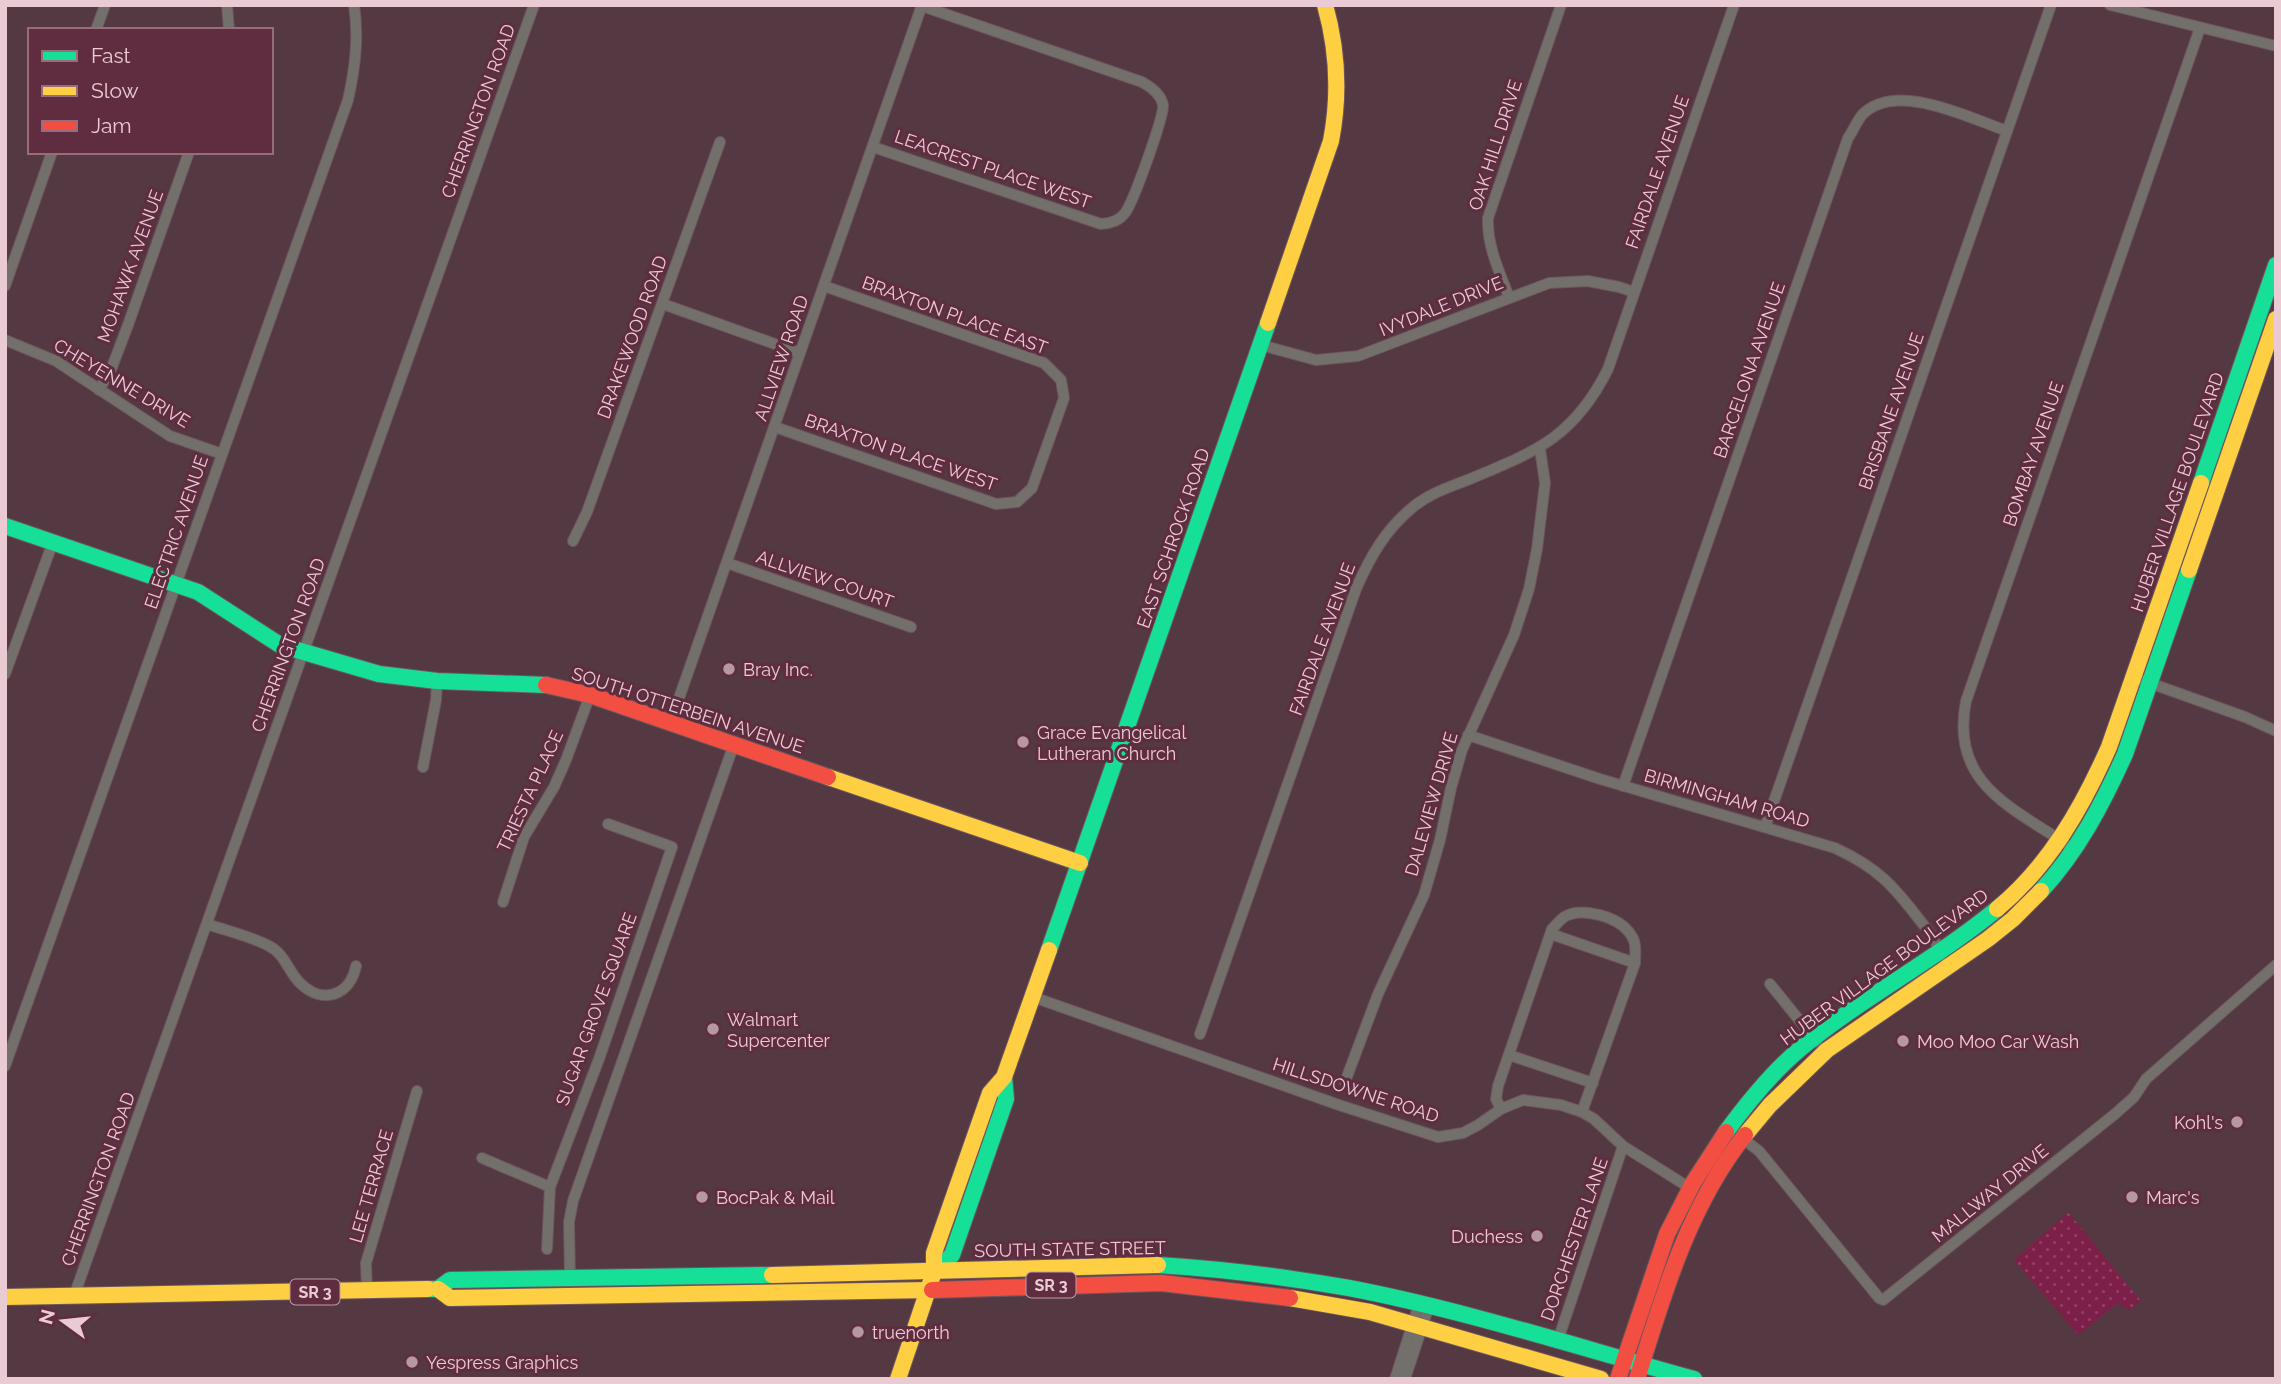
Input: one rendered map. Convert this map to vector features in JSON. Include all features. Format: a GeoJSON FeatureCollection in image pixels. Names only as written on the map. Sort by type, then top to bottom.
{"type":"FeatureCollection","features":[{"type":"Feature","properties":{"kind":"street"},"geometry":{"type":"LineString","coordinates":[[97,28],[105,5]]}},
{"type":"Feature","properties":{"kind":"street"},"geometry":{"type":"LineString","coordinates":[[227,5],[229,28]]}},
{"type":"Feature","properties":{"kind":"street","name":"ELECTRIC AVENUE"},"geometry":{"type":"LineString","coordinates":[[5,1066],[348,100],[355,67],[357,26],[354,5]]}},
{"type":"Feature","properties":{"kind":"street","name":"CHERRINGTON ROAD"},"geometry":{"type":"LineString","coordinates":[[74,1296],[534,5]]}},
{"type":"Feature","properties":{"kind":"street","name":"EAST SCHROCK ROAD"},"geometry":{"type":"LineString","coordinates":[[898,1379],[934,1272],[952,1255],[1006,1099],[1004,1077],[1328,150],[1335,122],[1339,76],[1333,29],[1325,5]]}},
{"type":"Feature","properties":{"kind":"street","name":"OAK HILL DRIVE"},"geometry":{"type":"LineString","coordinates":[[1509,297],[1487,233],[1488,218],[1561,5]]}},
{"type":"Feature","properties":{"kind":"street","name":"FAIRDALE AVENUE"},"geometry":{"type":"LineString","coordinates":[[1200,1034],[1356,589],[1371,555],[1381,538],[1425,498],[1540,449],[1564,432],[1596,392],[1608,369],[1734,5]]}},
{"type":"Feature","properties":{"kind":"street","name":"BRISBANE AVENUE"},"geometry":{"type":"LineString","coordinates":[[1765,827],[2051,5]]}},
{"type":"Feature","properties":{"kind":"street"},"geometry":{"type":"LineString","coordinates":[[2110,5],[2276,46]]}},
{"type":"Feature","properties":{"kind":"street","name":"ALLVIEW ROAD"},"geometry":{"type":"LineString","coordinates":[[671,721],[922,6]]}},
{"type":"Feature","properties":{"kind":"street","name":"LEACREST PLACE WEST"},"geometry":{"type":"LineString","coordinates":[[873,146],[1101,224],[1112,223],[1123,216],[1130,205],[1146,161],[1163,106],[1158,94],[1150,87],[922,6]]}},
{"type":"Feature","properties":{"kind":"street","name":"BOMBAY AVENUE"},"geometry":{"type":"LineString","coordinates":[[2075,850],[2004,804],[1980,781],[1970,764],[1962,721],[1966,701],[2200,28]]}},
{"type":"Feature","properties":{"kind":"street","name":"BARCELONA AVENUE"},"geometry":{"type":"LineString","coordinates":[[1623,786],[1848,138],[1862,115],[1877,104],[1895,99],[1927,103],[2007,131]]}},
{"type":"Feature","properties":{"kind":"street","name":"DRAKEWOOD ROAD"},"geometry":{"type":"LineString","coordinates":[[573,541],[587,512],[720,142]]}},
{"type":"Feature","properties":{"kind":"street"},"geometry":{"type":"LineString","coordinates":[[5,286],[51,154]]}},
{"type":"Feature","properties":{"kind":"street","name":"MOHAWK AVENUE"},"geometry":{"type":"LineString","coordinates":[[99,390],[112,367],[128,325],[188,154]]}},
{"type":"Feature","properties":{"kind":"street","name":"HUBER VILLAGE BOULEVARD"},"geometry":{"type":"LineString","coordinates":[[1618,1379],[1667,1234],[1689,1188],[1720,1137],[1749,1101],[1814,1039],[2003,904],[2061,840],[2094,782],[2276,265]]}},
{"type":"Feature","properties":{"kind":"street","name":"IVYDALE DRIVE"},"geometry":{"type":"LineString","coordinates":[[1261,345],[1315,360],[1358,356],[1549,283],[1588,281],[1634,292]]}},
{"type":"Feature","properties":{"kind":"street","name":"BRAXTON PLACE EAST"},"geometry":{"type":"LineString","coordinates":[[824,286],[1044,363],[1061,380],[1064,398],[1032,488],[1017,502]]}},
{"type":"Feature","properties":{"kind":"street"},"geometry":{"type":"LineString","coordinates":[[663,304],[800,353]]}},
{"type":"Feature","properties":{"kind":"street","name":"HUBER VILLAGE BOULEVARD"},"geometry":{"type":"LineString","coordinates":[[1639,1372],[1684,1241],[1715,1177],[1742,1138],[1781,1093],[1825,1053],[1950,966],[2024,909],[2075,850],[2110,789],[2276,319]]}},
{"type":"Feature","properties":{"kind":"street","name":"CHEYENNE DRIVE"},"geometry":{"type":"LineString","coordinates":[[5,340],[56,361],[170,436],[222,454]]}},
{"type":"Feature","properties":{"kind":"street","name":"BRAXTON PLACE WEST"},"geometry":{"type":"LineString","coordinates":[[775,427],[996,504],[1017,502]]}},
{"type":"Feature","properties":{"kind":"street","name":"DALEVIEW DRIVE"},"geometry":{"type":"LineString","coordinates":[[1345,1082],[1378,994],[1424,895],[1451,788],[1468,735],[1514,635],[1529,589],[1545,484],[1540,449]]}},
{"type":"Feature","properties":{"kind":"street","name":"SOUTH OTTERBEIN AVENUE"},"geometry":{"type":"LineString","coordinates":[[5,526],[198,592],[281,645],[304,653],[379,674],[437,681],[551,685],[590,695],[1080,863]]}},
{"type":"Feature","properties":{"kind":"street"},"geometry":{"type":"LineString","coordinates":[[5,674],[53,542]]}},
{"type":"Feature","properties":{"kind":"street","name":"ALLVIEW COURT"},"geometry":{"type":"LineString","coordinates":[[727,563],[911,627]]}},
{"type":"Feature","properties":{"kind":"street"},"geometry":{"type":"LineString","coordinates":[[2133,677],[2276,730]]}},
{"type":"Feature","properties":{"kind":"street"},"geometry":{"type":"LineString","coordinates":[[423,767],[437,681]]}},
{"type":"Feature","properties":{"kind":"street","name":"TRIESTA PLACE"},"geometry":{"type":"LineString","coordinates":[[503,902],[524,837],[554,787],[590,695]]}},
{"type":"Feature","properties":{"kind":"street","name":"BIRMINGHAM ROAD"},"geometry":{"type":"LineString","coordinates":[[1468,735],[1623,786],[1835,848],[1863,861],[1888,880],[1931,935],[1950,966]]}},
{"type":"Feature","properties":{"kind":"street"},"geometry":{"type":"LineString","coordinates":[[481,1297],[505,1287],[560,1287],[570,1278],[569,1222],[573,1201],[734,744]]}},
{"type":"Feature","properties":{"kind":"street","name":"SUGAR GROVE SQUARE"},"geometry":{"type":"LineString","coordinates":[[547,1248],[550,1187],[599,1059],[672,847],[608,824]]}},
{"type":"Feature","properties":{"kind":"street"},"geometry":{"type":"LineString","coordinates":[[1501,1109],[1496,1099],[1552,929],[1564,917],[1579,912],[1604,916],[1628,931],[1633,937],[1635,963],[1583,1112]]}},
{"type":"Feature","properties":{"kind":"street"},"geometry":{"type":"LineString","coordinates":[[207,924],[270,946],[285,960],[300,983],[321,993],[334,995],[345,989],[354,979],[356,966]]}},
{"type":"Feature","properties":{"kind":"street"},"geometry":{"type":"LineString","coordinates":[[1551,934],[1635,963]]}},
{"type":"Feature","properties":{"kind":"street","name":"MALLWAY DRIVE"},"geometry":{"type":"LineString","coordinates":[[1742,1138],[1759,1151],[1883,1300],[2115,1114],[2134,1097],[2146,1079],[2276,965]]}},
{"type":"Feature","properties":{"kind":"street"},"geometry":{"type":"LineString","coordinates":[[1770,985],[1825,1053]]}},
{"type":"Feature","properties":{"kind":"street","name":"HILLSDOWNE ROAD"},"geometry":{"type":"LineString","coordinates":[[1033,997],[1429,1135],[1447,1137],[1463,1133],[1501,1109],[1522,1100],[1561,1105],[1583,1112],[1594,1119],[1623,1146],[1689,1188]]}},
{"type":"Feature","properties":{"kind":"street"},"geometry":{"type":"LineString","coordinates":[[1509,1055],[1592,1083]]}},
{"type":"Feature","properties":{"kind":"street","name":"LEE TERRACE"},"geometry":{"type":"LineString","coordinates":[[367,1291],[366,1262],[416,1091]]}},
{"type":"Feature","properties":{"kind":"street","name":"DORCHESTER LANE"},"geometry":{"type":"LineString","coordinates":[[1557,1343],[1623,1146]]}},
{"type":"Feature","properties":{"kind":"street"},"geometry":{"type":"LineString","coordinates":[[482,1158],[550,1187]]}},
{"type":"Feature","properties":{"kind":"street","name":"SOUTH STATE STREET"},"geometry":{"type":"LineString","coordinates":[[444,1293],[450,1280],[934,1272],[1083,1265],[1177,1266],[1246,1273],[1376,1294],[1422,1316],[1601,1379]]}},
{"type":"Feature","properties":{"kind":"street"},"geometry":{"type":"LineString","coordinates":[[1068,1284],[1099,1276],[1161,1277],[1177,1266]]}},
{"type":"Feature","properties":{"kind":"street"},"geometry":{"type":"LineString","coordinates":[[782,1293],[794,1286],[921,1281],[934,1272]]}},
{"type":"Feature","properties":{"kind":"street"},"geometry":{"type":"LineString","coordinates":[[570,1296],[582,1287],[669,1285],[694,1276]]}},
{"type":"Feature","properties":{"kind":"street"},"geometry":{"type":"LineString","coordinates":[[1174,1284],[1185,1278],[1312,1293],[1340,1287]]}},
{"type":"Feature","properties":{"kind":"street","name":"SOUTH STATE STREET"},"geometry":{"type":"LineString","coordinates":[[5,1297],[367,1291],[481,1297],[928,1291],[1068,1284],[1174,1284],[1316,1302],[1370,1312],[1502,1326],[1623,1361],[1639,1372],[1694,1379]]}},
{"type":"Feature","properties":{"kind":"street"},"geometry":{"type":"LineString","coordinates":[[1316,1302],[1344,1299],[1365,1304],[1376,1294]]}},
{"type":"Feature","properties":{"kind":"street"},"geometry":{"type":"LineString","coordinates":[[1395,1379],[1422,1316]]}},
{"type":"Feature","properties":{"kind":"street"},"geometry":{"type":"LineString","coordinates":[[1405,1379],[1422,1316]]}},
{"type":"Feature","properties":{"kind":"shaded area"},"geometry":{"type":"Polygon","coordinates":[[[2068,1212],[2141,1301],[2129,1310],[2118,1303],[2078,1335],[2014,1260],[2068,1212]]]}},
{"type":"Feature","properties":{"kind":"traffic: fast"},"geometry":{"type":"LineString","coordinates":[[2201,483],[2276,265]]}},
{"type":"Feature","properties":{"kind":"traffic: fast"},"geometry":{"type":"LineString","coordinates":[[1049,950],[1268,323]]}},
{"type":"Feature","properties":{"kind":"traffic: fast"},"geometry":{"type":"LineString","coordinates":[[5,526],[198,592],[280,645],[379,674],[437,681],[546,685]]}},
{"type":"Feature","properties":{"kind":"traffic: fast"},"geometry":{"type":"LineString","coordinates":[[2041,891],[2078,843],[2117,772],[2189,570]]}},
{"type":"Feature","properties":{"kind":"traffic: fast"},"geometry":{"type":"LineString","coordinates":[[1726,1132],[1761,1088],[1801,1048],[1997,909]]}},
{"type":"Feature","properties":{"kind":"traffic: fast"},"geometry":{"type":"LineString","coordinates":[[934,1272],[952,1255],[1006,1099],[1004,1077]]}},
{"type":"Feature","properties":{"kind":"traffic: fast"},"geometry":{"type":"LineString","coordinates":[[1158,1265],[1278,1277],[1392,1297],[1479,1318],[1694,1379]]}},
{"type":"Feature","properties":{"kind":"traffic: fast"},"geometry":{"type":"LineString","coordinates":[[428,1289],[438,1289],[450,1280],[772,1275]]}},
{"type":"Feature","properties":{"kind":"traffic: slow"},"geometry":{"type":"LineString","coordinates":[[1268,323],[1331,141],[1336,106],[1336,73],[1333,39],[1325,5]]}},
{"type":"Feature","properties":{"kind":"traffic: slow"},"geometry":{"type":"LineString","coordinates":[[2189,570],[2276,319]]}},
{"type":"Feature","properties":{"kind":"traffic: slow"},"geometry":{"type":"LineString","coordinates":[[1997,909],[2016,892],[2048,855],[2099,770],[2201,483]]}},
{"type":"Feature","properties":{"kind":"traffic: slow"},"geometry":{"type":"LineString","coordinates":[[828,777],[1080,863]]}},
{"type":"Feature","properties":{"kind":"traffic: slow"},"geometry":{"type":"LineString","coordinates":[[1745,1135],[1770,1105],[1827,1050],[1988,939],[2041,891]]}},
{"type":"Feature","properties":{"kind":"traffic: slow"},"geometry":{"type":"LineString","coordinates":[[898,1379],[934,1272],[934,1253],[990,1093],[1004,1077],[1049,950]]}},
{"type":"Feature","properties":{"kind":"traffic: slow"},"geometry":{"type":"LineString","coordinates":[[772,1275],[1158,1265]]}},
{"type":"Feature","properties":{"kind":"traffic: slow"},"geometry":{"type":"LineString","coordinates":[[5,1297],[428,1289]]}},
{"type":"Feature","properties":{"kind":"traffic: slow"},"geometry":{"type":"LineString","coordinates":[[438,1289],[450,1298],[932,1290]]}},
{"type":"Feature","properties":{"kind":"traffic: slow"},"geometry":{"type":"LineString","coordinates":[[1290,1298],[1370,1312],[1601,1379]]}},
{"type":"Feature","properties":{"kind":"traffic: jam"},"geometry":{"type":"LineString","coordinates":[[546,685],[590,695],[828,777]]}},
{"type":"Feature","properties":{"kind":"traffic: jam"},"geometry":{"type":"LineString","coordinates":[[1618,1379],[1667,1234],[1693,1183],[1726,1132]]}},
{"type":"Feature","properties":{"kind":"traffic: jam"},"geometry":{"type":"LineString","coordinates":[[1637,1379],[1668,1283],[1693,1221],[1725,1162],[1745,1135]]}},
{"type":"Feature","properties":{"kind":"traffic: jam"},"geometry":{"type":"LineString","coordinates":[[932,1290],[1161,1283],[1290,1298]]}},
{"type":"Feature","properties":{"kind":"place","name":"Bray Inc."},"geometry":{"type":"Point","coordinates":[729,669]}},
{"type":"Feature","properties":{"kind":"place","name":"Grace Evangelical Lutheran Church"},"geometry":{"type":"Point","coordinates":[1023,742]}},
{"type":"Feature","properties":{"kind":"place","name":"Walmart Supercenter"},"geometry":{"type":"Point","coordinates":[713,1029]}},
{"type":"Feature","properties":{"kind":"place","name":"Moo Moo Car Wash"},"geometry":{"type":"Point","coordinates":[1903,1041]}},
{"type":"Feature","properties":{"kind":"place","name":"Kohl's"},"geometry":{"type":"Point","coordinates":[2237,1122]}},
{"type":"Feature","properties":{"kind":"place","name":"BocPak & Mail"},"geometry":{"type":"Point","coordinates":[702,1197]}},
{"type":"Feature","properties":{"kind":"place","name":"Marc's"},"geometry":{"type":"Point","coordinates":[2132,1197]}},
{"type":"Feature","properties":{"kind":"place","name":"Duchess"},"geometry":{"type":"Point","coordinates":[1537,1236]}},
{"type":"Feature","properties":{"kind":"place","name":"truenorth"},"geometry":{"type":"Point","coordinates":[858,1332]}},
{"type":"Feature","properties":{"kind":"place","name":"Yespress Graphics"},"geometry":{"type":"Point","coordinates":[412,1362]}}]}
